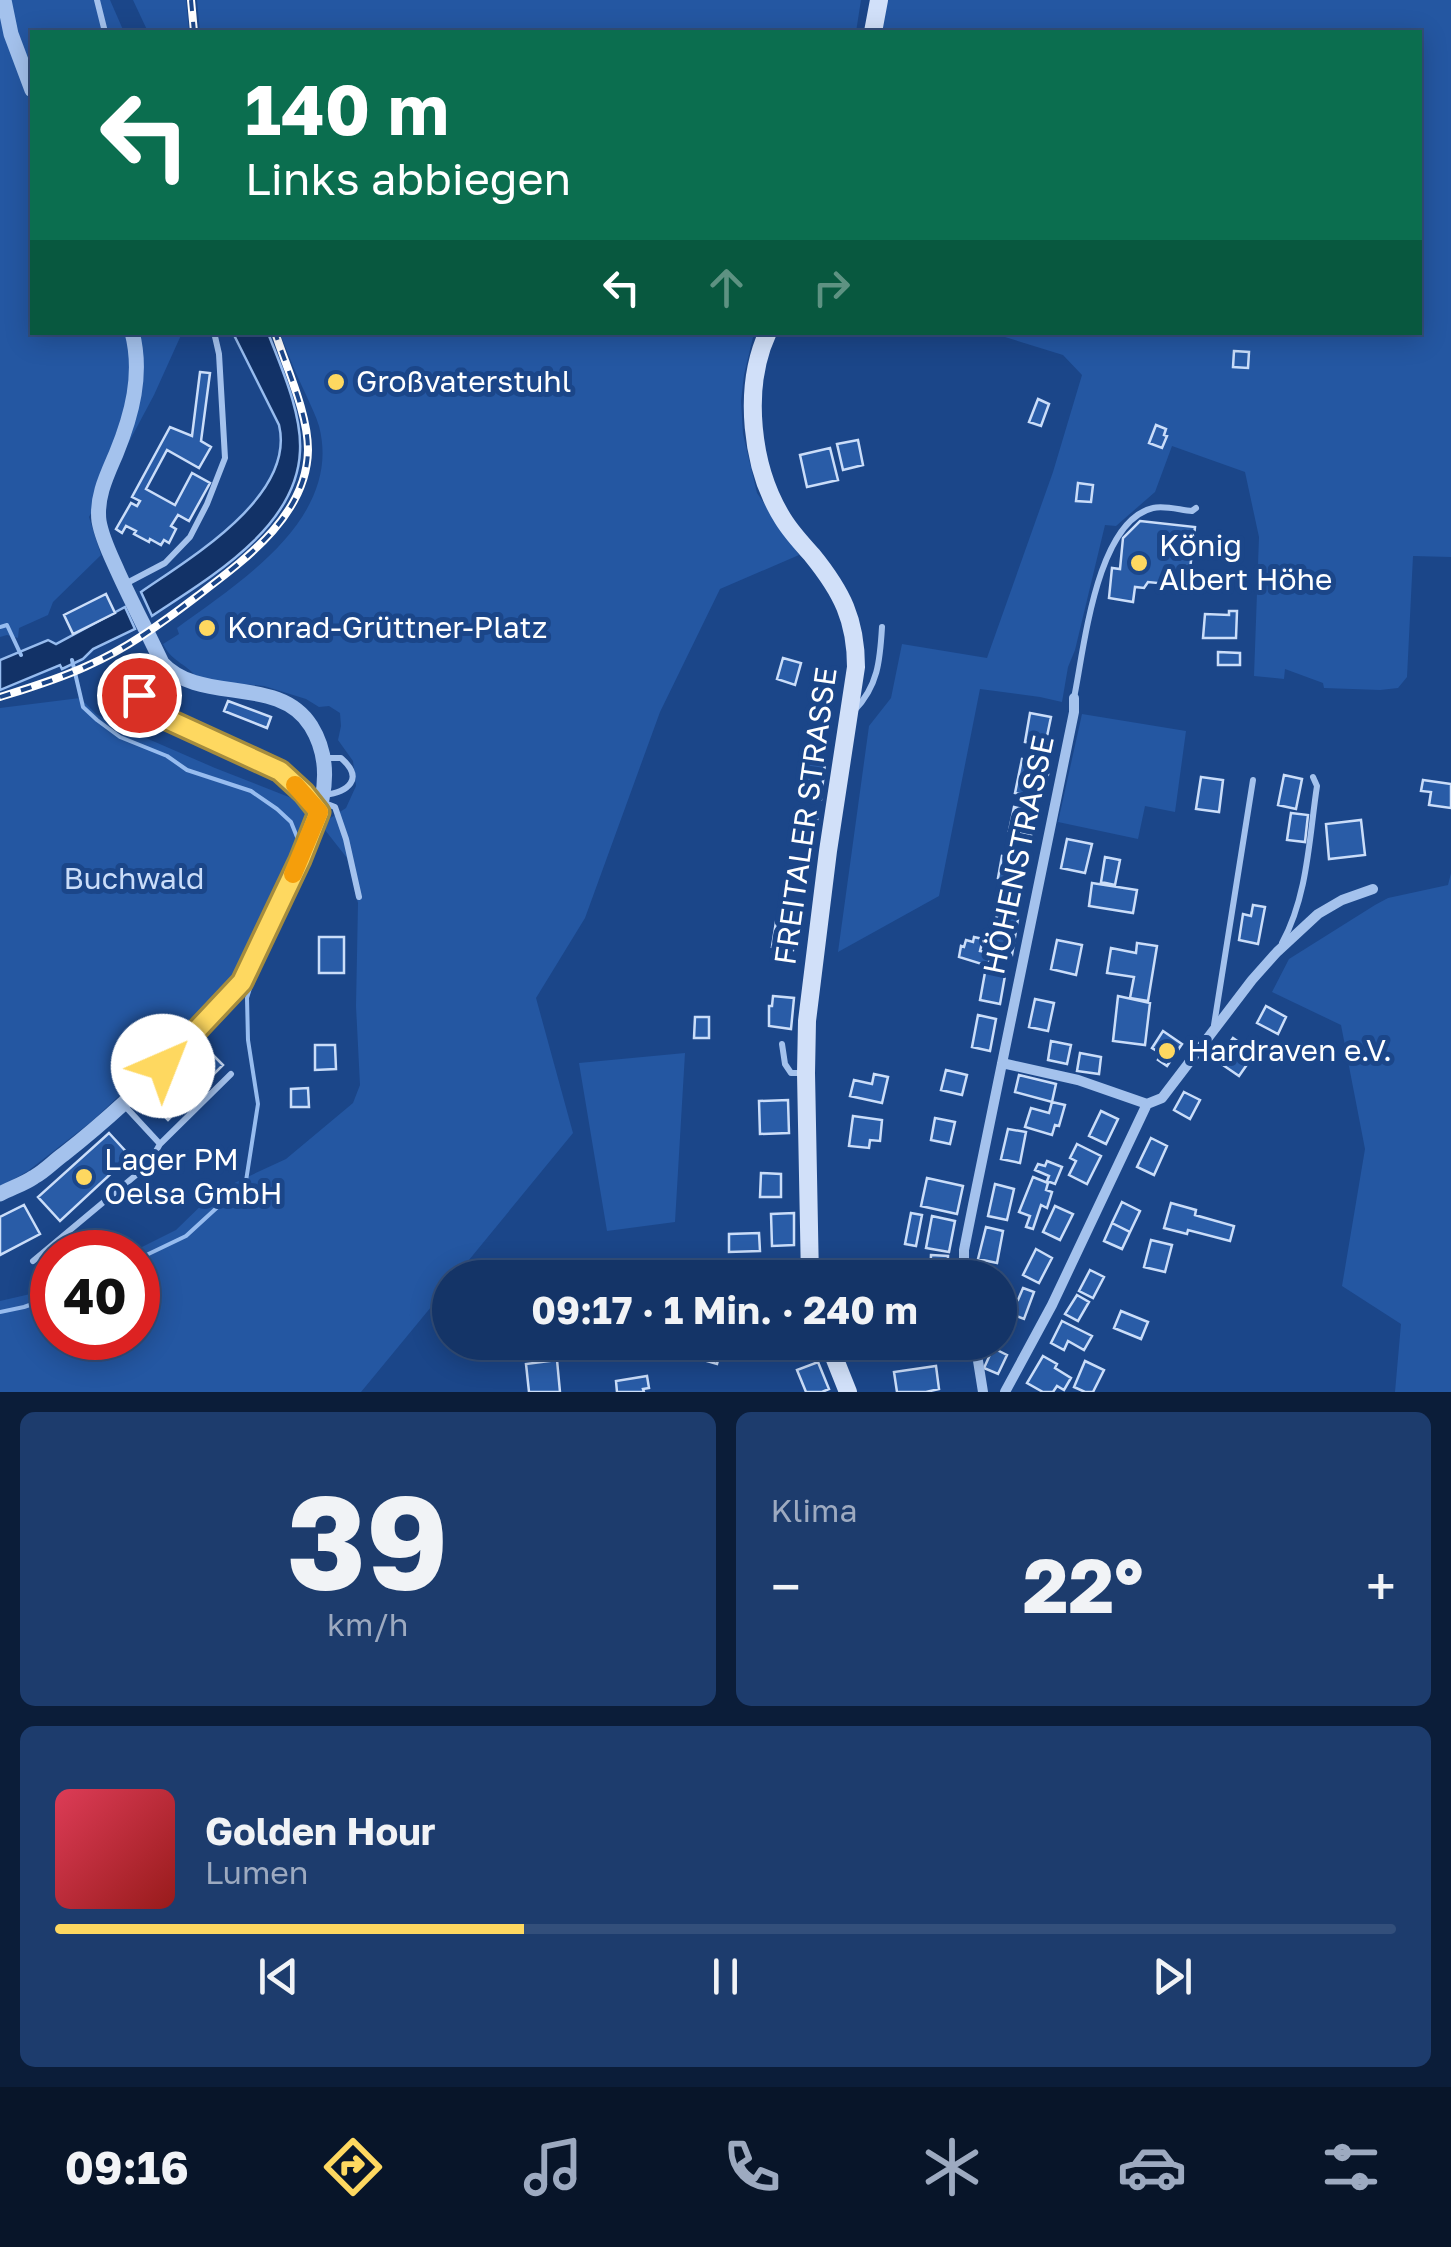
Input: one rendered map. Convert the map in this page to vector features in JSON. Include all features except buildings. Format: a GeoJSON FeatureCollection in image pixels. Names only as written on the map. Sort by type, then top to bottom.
{"type":"FeatureCollection","features":[{"type":"Feature","properties":{"kind":"main road"},"geometry":{"type":"LineString","coordinates":[[873,30],[879,0]]}},
{"type":"Feature","properties":{"kind":"main road","name":"FREITALER STRASSE"},"geometry":{"type":"LineString","coordinates":[[767,335],[759,360],[754,404],[757,455],[764,480],[784,521],[842,596],[856,643],[856,667],[811,976],[806,1073],[810,1260]]}},
{"type":"Feature","properties":{"kind":"main road"},"geometry":{"type":"LineString","coordinates":[[835,1360],[848,1392]]}},
{"type":"Feature","properties":{"kind":"street"},"geometry":{"type":"LineString","coordinates":[[4,0],[30,84]]}},
{"type":"Feature","properties":{"kind":"street"},"geometry":{"type":"LineString","coordinates":[[0,1194],[34,1177],[91,1133],[163,1066],[242,982],[300,860],[322,803],[326,778],[314,731],[305,716],[290,705],[255,692],[201,684],[171,673],[162,663],[105,544],[98,519],[99,506],[134,401],[137,378],[133,335]]}},
{"type":"Feature","properties":{"kind":"street","name":"HÖHENSTRASSE"},"geometry":{"type":"LineString","coordinates":[[964,1260],[1074,698]]}},
{"type":"Feature","properties":{"kind":"street"},"geometry":{"type":"LineString","coordinates":[[1002,1062],[1078,1080],[1146,1104],[1162,1098],[1273,957],[1318,914],[1373,889]]}},
{"type":"Feature","properties":{"kind":"street"},"geometry":{"type":"LineString","coordinates":[[1005,1392],[1052,1305],[1146,1104]]}},
{"type":"Feature","properties":{"kind":"street"},"geometry":{"type":"LineString","coordinates":[[978,1360],[983,1392]]}},
{"type":"Feature","properties":{"kind":"lane"},"geometry":{"type":"LineString","coordinates":[[97,0],[104,30]]}},
{"type":"Feature","properties":{"kind":"lane"},"geometry":{"type":"LineString","coordinates":[[124,584],[165,563],[190,537],[225,458],[220,354],[215,335]]}},
{"type":"Feature","properties":{"kind":"lane","name":"HÖHENSTRASSE"},"geometry":{"type":"LineString","coordinates":[[1074,698],[1092,604],[1110,548],[1119,533],[1148,509],[1196,508]]}},
{"type":"Feature","properties":{"kind":"lane"},"geometry":{"type":"LineString","coordinates":[[849,716],[868,696],[880,662],[882,627]]}},
{"type":"Feature","properties":{"kind":"lane"},"geometry":{"type":"LineString","coordinates":[[139,695],[147,707],[169,720],[280,771],[304,793],[335,807],[359,897]]}},
{"type":"Feature","properties":{"kind":"lane"},"geometry":{"type":"LineString","coordinates":[[322,803],[347,789],[352,780],[349,765],[341,758],[323,758]]}},
{"type":"Feature","properties":{"kind":"lane"},"geometry":{"type":"LineString","coordinates":[[1273,957],[1294,922],[1300,902],[1316,786],[1313,777]]}},
{"type":"Feature","properties":{"kind":"lane"},"geometry":{"type":"LineString","coordinates":[[1213,1034],[1253,780]]}},
{"type":"Feature","properties":{"kind":"lane"},"geometry":{"type":"LineString","coordinates":[[782,1044],[785,1064],[791,1073],[806,1073]]}},
{"type":"Feature","properties":{"kind":"lane"},"geometry":{"type":"LineString","coordinates":[[69,1230],[148,1165],[160,1144],[232,1074]]}},
{"type":"Feature","properties":{"kind":"lane"},"geometry":{"type":"LineString","coordinates":[[122,1104],[160,1144]]}},
{"type":"Feature","properties":{"kind":"green space"},"geometry":{"type":"Polygon","coordinates":[[[0,0],[110,0],[123,30],[30,30],[30,335],[181,335],[89,517],[101,555],[53,602],[48,615],[19,628],[18,638],[0,637],[0,0]]]}},
{"type":"Feature","properties":{"kind":"green space"},"geometry":{"type":"Polygon","coordinates":[[[133,0],[186,0],[189,30],[147,30],[133,0]]]}},
{"type":"Feature","properties":{"kind":"green space"},"geometry":{"type":"Polygon","coordinates":[[[197,0],[861,0],[856,30],[200,30],[197,0]]]}},
{"type":"Feature","properties":{"kind":"green space"},"geometry":{"type":"Polygon","coordinates":[[[885,0],[1451,0],[1451,557],[1413,556],[1407,677],[1398,688],[1324,688],[1323,683],[1285,669],[1284,679],[1254,676],[1259,537],[1245,472],[1172,446],[1155,492],[1116,526],[1105,525],[1062,702],[980,689],[939,896],[838,952],[869,726],[891,698],[902,644],[987,658],[1053,472],[1082,375],[1063,355],[998,335],[1422,335],[1422,30],[879,30],[885,0]]]}},
{"type":"Feature","properties":{"kind":"green space"},"geometry":{"type":"Polygon","coordinates":[[[281,335],[754,335],[741,401],[743,434],[757,493],[799,555],[720,589],[660,712],[585,918],[536,998],[573,1133],[469,1260],[432,1260],[432,1306],[361,1392],[0,1392],[0,1301],[30,1294],[30,1360],[160,1360],[160,1238],[176,1230],[215,1192],[286,1159],[353,1103],[360,1085],[356,1006],[358,903],[347,858],[325,830],[329,819],[346,808],[356,786],[353,761],[338,740],[340,713],[264,686],[198,680],[163,644],[179,634],[177,628],[256,568],[301,518],[316,490],[322,459],[319,426],[281,335]]]}},
{"type":"Feature","properties":{"kind":"green space","name":"Buchwald"},"geometry":{"type":"Polygon","coordinates":[[[80,698],[96,714],[116,725],[299,801],[312,823],[242,963],[227,984],[160,1058],[91,1122],[28,1171],[0,1187],[0,708],[80,698]]]}},
{"type":"Feature","properties":{"kind":"green space"},"geometry":{"type":"Polygon","coordinates":[[[1082,714],[1186,731],[1175,812],[1145,806],[1138,839],[1058,822],[1082,714]]]}},
{"type":"Feature","properties":{"kind":"green space"},"geometry":{"type":"Polygon","coordinates":[[[1451,873],[1451,1392],[1395,1392],[1401,1324],[1342,1286],[1365,1149],[1341,1025],[1272,992],[1289,959],[1388,898],[1448,885],[1451,873]]]}},
{"type":"Feature","properties":{"kind":"green space"},"geometry":{"type":"Polygon","coordinates":[[[685,1053],[675,1222],[607,1231],[579,1063],[685,1053]]]}},
{"type":"Feature","properties":{"kind":"shaded area"},"geometry":{"type":"Polygon","coordinates":[[[234,335],[269,335],[298,421],[300,451],[295,479],[284,504],[246,548],[152,616],[141,592],[211,543],[256,500],[272,476],[280,451],[279,425],[234,335]]]}},
{"type":"Feature","properties":{"kind":"shaded area"},"geometry":{"type":"Polygon","coordinates":[[[125,607],[135,629],[62,669],[60,665],[0,690],[0,660],[48,640],[56,644],[125,607]]]}},
{"type":"Feature","properties":{"kind":"waterway"},"geometry":{"type":"LineString","coordinates":[[0,627],[7,625],[21,655]]}},
{"type":"Feature","properties":{"kind":"waterway"},"geometry":{"type":"LineString","coordinates":[[72,660],[83,707],[97,720],[120,737],[167,756],[187,770],[251,791],[291,822],[299,842]]}},
{"type":"Feature","properties":{"kind":"waterway"},"geometry":{"type":"LineString","coordinates":[[160,1248],[186,1236],[246,1181],[258,1104],[248,1040],[247,998],[256,969]]}},
{"type":"Feature","properties":{"kind":"waterway"},"geometry":{"type":"LineString","coordinates":[[0,1312],[30,1305]]}},
{"type":"Feature","properties":{"kind":"railway"},"geometry":{"type":"LineString","coordinates":[[191,0],[194,30]]}},
{"type":"Feature","properties":{"kind":"railway"},"geometry":{"type":"LineString","coordinates":[[0,697],[76,671],[143,635],[233,568],[285,516],[305,474],[308,450],[300,406],[276,335]]}},
{"type":"Feature","properties":{"kind":"slow traffic"},"geometry":{"type":"LineString","coordinates":[[293,874],[319,812],[295,785]]}},
{"type":"Feature","properties":{"kind":"place","name":"Großvaterstuhl"},"geometry":{"type":"Point","coordinates":[336,382]}},
{"type":"Feature","properties":{"kind":"place","name":"König Albert Höhe"},"geometry":{"type":"Point","coordinates":[1139,563]}},
{"type":"Feature","properties":{"kind":"place","name":"Konrad-Grüttner-Platz"},"geometry":{"type":"Point","coordinates":[207,628]}},
{"type":"Feature","properties":{"kind":"place","name":"Hardraven e.V."},"geometry":{"type":"Point","coordinates":[1167,1051]}},
{"type":"Feature","properties":{"kind":"place","name":"Lager PM Oelsa GmbH"},"geometry":{"type":"Point","coordinates":[84,1177]}},
{"type":"Feature","properties":{"kind":"route"},"geometry":{"type":"LineString","coordinates":[[139,695],[160,716],[280,771],[319,812],[242,982],[163,1066]]}}]}
